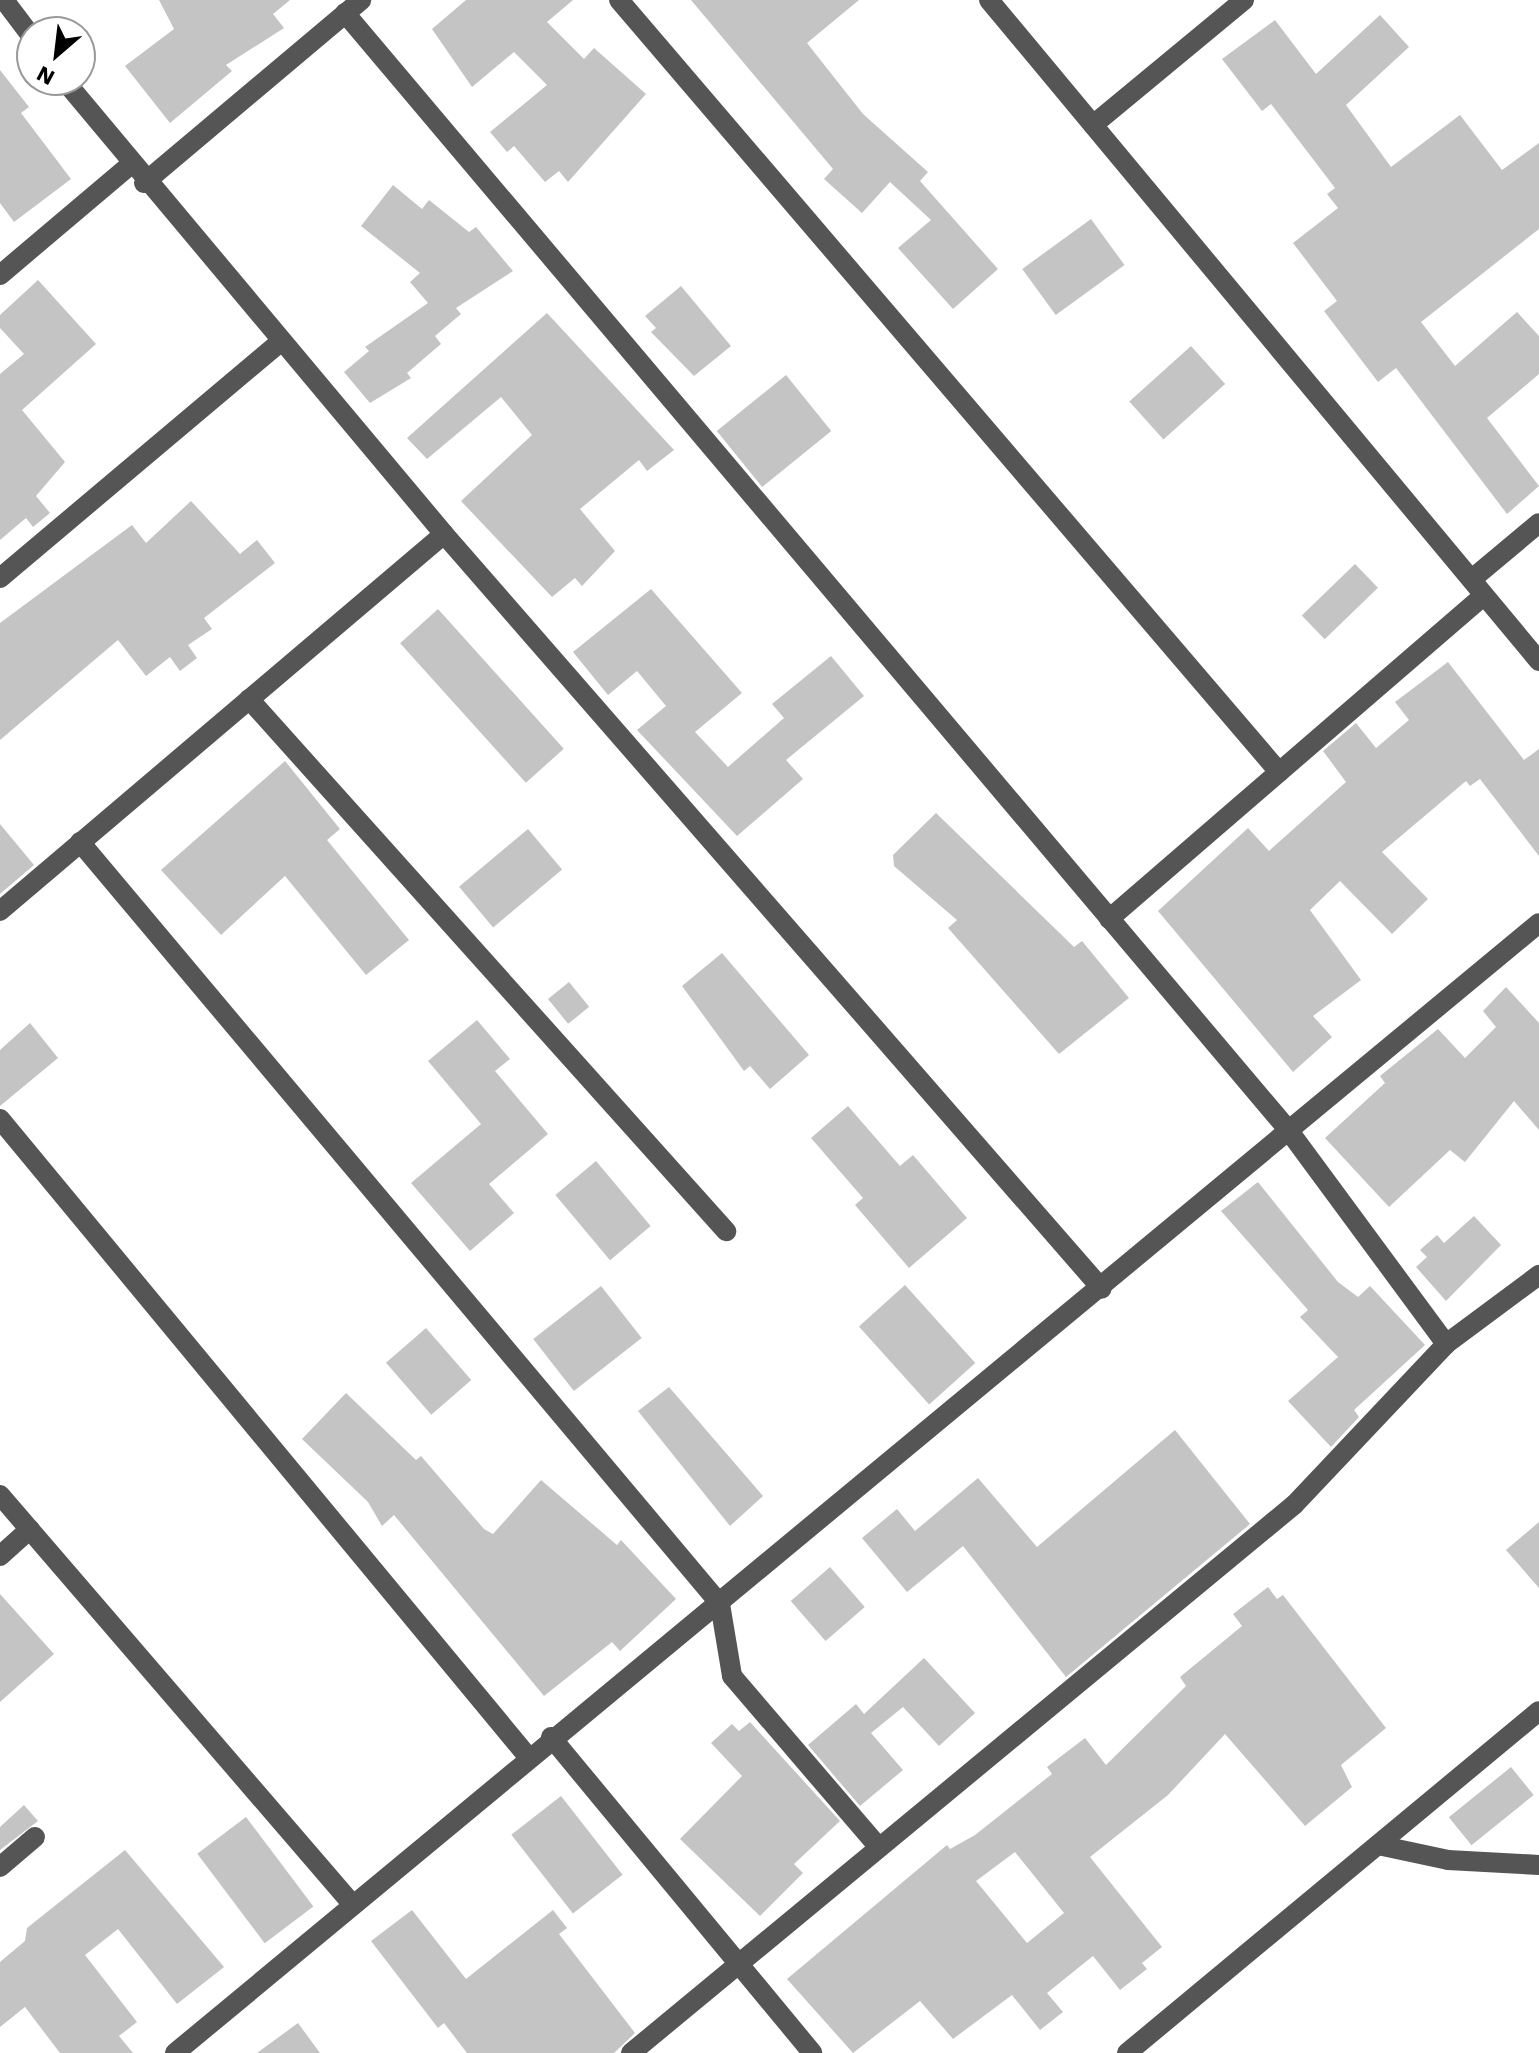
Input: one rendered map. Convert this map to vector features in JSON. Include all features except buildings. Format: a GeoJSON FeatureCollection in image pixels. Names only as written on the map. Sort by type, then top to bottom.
{"type":"FeatureCollection","features":[{"type":"Feature","properties":{"kind":"street"},"geometry":{"type":"LineString","coordinates":[[4,0],[16,16]]}},
{"type":"Feature","properties":{"kind":"street"},"geometry":{"type":"LineString","coordinates":[[619,0],[1279,772]]}},
{"type":"Feature","properties":{"kind":"street"},"geometry":{"type":"LineString","coordinates":[[989,0],[1539,661]]}},
{"type":"Feature","properties":{"kind":"street"},"geometry":{"type":"LineString","coordinates":[[1093,125],[1244,0]]}},
{"type":"Feature","properties":{"kind":"street"},"geometry":{"type":"LineString","coordinates":[[144,183],[353,6],[1109,919],[1289,1131],[1446,1344]]}},
{"type":"Feature","properties":{"kind":"street"},"geometry":{"type":"LineString","coordinates":[[76,96],[129,166],[444,534],[1102,1289]]}},
{"type":"Feature","properties":{"kind":"street"},"geometry":{"type":"LineString","coordinates":[[0,275],[129,166]]}},
{"type":"Feature","properties":{"kind":"street"},"geometry":{"type":"LineString","coordinates":[[0,578],[280,342]]}},
{"type":"Feature","properties":{"kind":"street"},"geometry":{"type":"LineString","coordinates":[[1109,919],[1279,772],[1477,588],[1539,523]]}},
{"type":"Feature","properties":{"kind":"street"},"geometry":{"type":"LineString","coordinates":[[0,911],[444,534]]}},
{"type":"Feature","properties":{"kind":"street"},"geometry":{"type":"LineString","coordinates":[[249,699],[726,1231]]}},
{"type":"Feature","properties":{"kind":"street"},"geometry":{"type":"LineString","coordinates":[[80,842],[720,1604],[732,1676],[877,1845]]}},
{"type":"Feature","properties":{"kind":"street"},"geometry":{"type":"LineString","coordinates":[[175,2053],[551,1737],[720,1604],[1539,923]]}},
{"type":"Feature","properties":{"kind":"street"},"geometry":{"type":"LineString","coordinates":[[0,1119],[529,1758]]}},
{"type":"Feature","properties":{"kind":"street"},"geometry":{"type":"LineString","coordinates":[[631,2053],[877,1845],[1294,1505],[1446,1344],[1539,1275]]}},
{"type":"Feature","properties":{"kind":"street"},"geometry":{"type":"LineString","coordinates":[[0,1495],[353,1905]]}},
{"type":"Feature","properties":{"kind":"street"},"geometry":{"type":"LineString","coordinates":[[0,1556],[30,1529]]}},
{"type":"Feature","properties":{"kind":"street"},"geometry":{"type":"LineString","coordinates":[[1127,2053],[1539,1711]]}},
{"type":"Feature","properties":{"kind":"street"},"geometry":{"type":"LineString","coordinates":[[551,1737],[740,1961],[812,2053]]}},
{"type":"Feature","properties":{"kind":"street"},"geometry":{"type":"LineString","coordinates":[[0,1867],[35,1837]]}},
{"type":"Feature","properties":{"kind":"street"},"geometry":{"type":"LineString","coordinates":[[1378,1845],[1448,1860],[1539,1865]]}}]}
